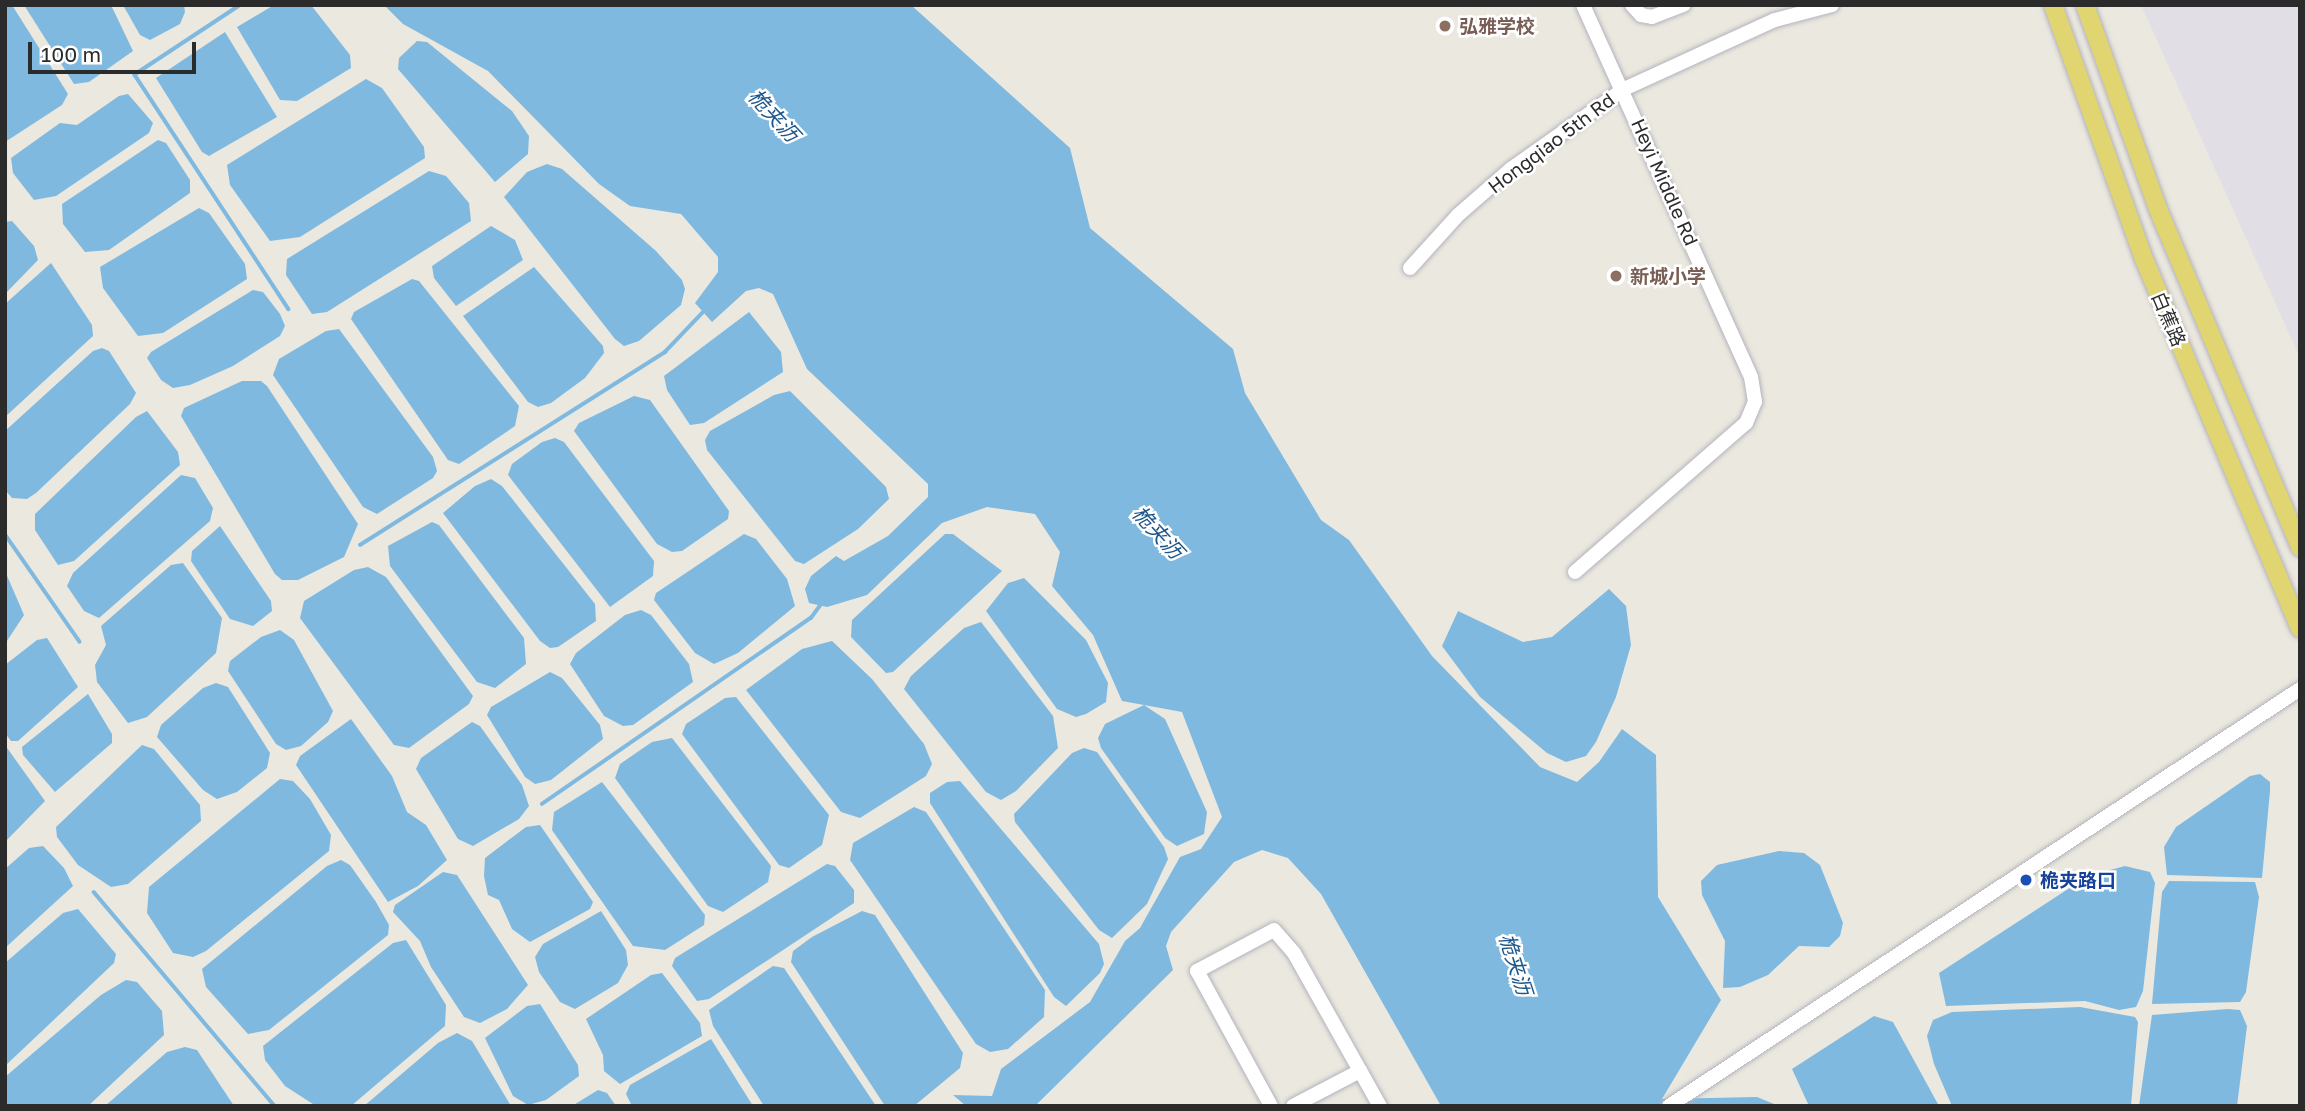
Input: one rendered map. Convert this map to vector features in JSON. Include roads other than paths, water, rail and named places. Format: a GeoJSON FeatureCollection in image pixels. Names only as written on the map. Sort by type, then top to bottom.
{"type":"FeatureCollection","features":[{"type":"Feature","properties":{"kind":"main road"},"geometry":{"type":"LineString","coordinates":[[2036,5],[2055,14]]}},
{"type":"Feature","properties":{"kind":"main road","name":"白蕉路"},"geometry":{"type":"LineString","coordinates":[[2085,5],[2158,209],[2300,547]]}},
{"type":"Feature","properties":{"kind":"main road","name":"白蕉路"},"geometry":{"type":"LineString","coordinates":[[2055,14],[2144,259],[2300,628]]}},
{"type":"Feature","properties":{"kind":"street","name":"Heyi Middle Rd"},"geometry":{"type":"LineString","coordinates":[[1575,572],[1746,423],[1755,402],[1751,377],[1624,89],[1583,5]]}},
{"type":"Feature","properties":{"kind":"street"},"geometry":{"type":"LineString","coordinates":[[1632,5],[1641,15],[1652,17],[1684,5]]}},
{"type":"Feature","properties":{"kind":"street","name":"Hongqiao 5th Rd"},"geometry":{"type":"LineString","coordinates":[[1410,268],[1458,215],[1510,170],[1624,89],[1775,20],[1832,5]]}},
{"type":"Feature","properties":{"kind":"street"},"geometry":{"type":"LineString","coordinates":[[1669,1106],[2300,689]]}},
{"type":"Feature","properties":{"kind":"street"},"geometry":{"type":"LineString","coordinates":[[1270,1106],[1198,971],[1274,930],[1294,953],[1380,1106]]}},
{"type":"Feature","properties":{"kind":"street"},"geometry":{"type":"LineString","coordinates":[[1293,1106],[1360,1071]]}},
{"type":"Feature","properties":{"kind":"water"},"geometry":{"type":"Polygon","coordinates":[[[5,5],[12,5],[68,94],[62,105],[5,142],[5,5]]]}},
{"type":"Feature","properties":{"kind":"water"},"geometry":{"type":"Polygon","coordinates":[[[24,5],[111,5],[133,51],[89,82],[74,84],[24,5]]]}},
{"type":"Feature","properties":{"kind":"water"},"geometry":{"type":"Polygon","coordinates":[[[123,5],[184,5],[185,12],[180,24],[150,40],[140,35],[123,5]]]}},
{"type":"Feature","properties":{"kind":"water"},"geometry":{"type":"Polygon","coordinates":[[[274,5],[311,5],[350,55],[351,68],[297,101],[280,100],[237,27],[274,5]]]}},
{"type":"Feature","properties":{"kind":"water","name":"桅夹沥"},"geometry":{"type":"Polygon","coordinates":[[[384,5],[911,5],[1070,148],[1090,228],[1233,349],[1245,393],[1321,520],[1349,540],[1432,656],[1540,767],[1577,782],[1599,762],[1622,729],[1656,755],[1658,897],[1721,1000],[1662,1099],[1757,1097],[1779,1106],[1441,1106],[1321,894],[1288,858],[1262,850],[1234,862],[1171,932],[1166,946],[1173,970],[1035,1106],[966,1106],[953,1095],[992,1096],[1001,1069],[1090,1002],[1125,941],[1140,928],[1180,857],[1201,849],[1222,817],[1182,712],[1122,701],[1093,635],[1052,586],[1060,552],[1035,514],[987,507],[942,523],[867,595],[827,607],[809,603],[805,589],[811,576],[836,556],[844,561],[888,536],[928,497],[928,484],[807,369],[773,294],[759,288],[746,291],[712,322],[695,303],[718,272],[718,257],[681,214],[630,206],[599,184],[488,71],[403,24],[384,5]]]}},
{"type":"Feature","properties":{"kind":"water"},"geometry":{"type":"Polygon","coordinates":[[[225,32],[277,117],[209,156],[202,152],[156,78],[225,32]]]}},
{"type":"Feature","properties":{"kind":"water"},"geometry":{"type":"Polygon","coordinates":[[[417,41],[427,42],[512,111],[529,136],[528,154],[495,182],[398,69],[399,58],[417,41]]]}},
{"type":"Feature","properties":{"kind":"water"},"geometry":{"type":"Polygon","coordinates":[[[366,79],[382,88],[424,147],[425,158],[300,237],[270,241],[230,185],[227,165],[366,79]]]}},
{"type":"Feature","properties":{"kind":"water"},"geometry":{"type":"Polygon","coordinates":[[[128,94],[153,123],[149,133],[56,196],[34,200],[13,173],[11,158],[60,123],[77,125],[119,96],[128,94]]]}},
{"type":"Feature","properties":{"kind":"water"},"geometry":{"type":"Polygon","coordinates":[[[158,140],[166,143],[190,180],[190,193],[109,250],[85,252],[63,224],[62,204],[158,140]]]}},
{"type":"Feature","properties":{"kind":"water"},"geometry":{"type":"Polygon","coordinates":[[[547,164],[562,169],[656,251],[682,280],[685,289],[681,305],[639,341],[624,346],[615,339],[504,197],[527,172],[547,164]]]}},
{"type":"Feature","properties":{"kind":"water"},"geometry":{"type":"Polygon","coordinates":[[[429,171],[446,176],[469,203],[471,221],[327,312],[312,314],[286,275],[287,259],[429,171]]]}},
{"type":"Feature","properties":{"kind":"water"},"geometry":{"type":"Polygon","coordinates":[[[199,208],[209,213],[245,264],[247,279],[163,333],[138,336],[103,288],[100,267],[199,208]]]}},
{"type":"Feature","properties":{"kind":"water"},"geometry":{"type":"Polygon","coordinates":[[[12,221],[34,246],[38,260],[5,294],[5,222],[12,221]]]}},
{"type":"Feature","properties":{"kind":"water"},"geometry":{"type":"Polygon","coordinates":[[[491,226],[515,240],[523,260],[456,306],[434,278],[432,266],[491,226]]]}},
{"type":"Feature","properties":{"kind":"water"},"geometry":{"type":"Polygon","coordinates":[[[51,263],[92,325],[93,336],[5,417],[5,304],[51,263]]]}},
{"type":"Feature","properties":{"kind":"water"},"geometry":{"type":"Polygon","coordinates":[[[534,267],[603,346],[604,353],[585,378],[551,403],[538,407],[528,402],[463,316],[534,267]]]}},
{"type":"Feature","properties":{"kind":"water"},"geometry":{"type":"Polygon","coordinates":[[[412,279],[419,281],[519,406],[515,426],[459,464],[448,460],[351,319],[354,312],[412,279]]]}},
{"type":"Feature","properties":{"kind":"water"},"geometry":{"type":"Polygon","coordinates":[[[253,290],[263,292],[280,314],[285,326],[280,336],[233,366],[190,385],[173,388],[161,380],[147,358],[151,352],[253,290]]]}},
{"type":"Feature","properties":{"kind":"water"},"geometry":{"type":"Polygon","coordinates":[[[749,312],[781,352],[783,372],[704,423],[690,425],[667,390],[664,376],[749,312]]]}},
{"type":"Feature","properties":{"kind":"water"},"geometry":{"type":"Polygon","coordinates":[[[339,329],[433,457],[437,471],[433,478],[377,514],[363,507],[273,375],[279,359],[326,331],[339,329]]]}},
{"type":"Feature","properties":{"kind":"water"},"geometry":{"type":"Polygon","coordinates":[[[102,348],[109,351],[136,393],[130,404],[36,493],[27,499],[12,498],[5,490],[5,431],[93,351],[102,348]]]}},
{"type":"Feature","properties":{"kind":"water"},"geometry":{"type":"Polygon","coordinates":[[[242,381],[261,381],[267,386],[358,524],[344,557],[298,580],[282,580],[275,574],[181,416],[184,408],[242,381]]]}},
{"type":"Feature","properties":{"kind":"water"},"geometry":{"type":"Polygon","coordinates":[[[790,391],[886,487],[889,499],[858,529],[804,564],[795,561],[707,450],[705,440],[710,431],[774,395],[790,391]]]}},
{"type":"Feature","properties":{"kind":"water"},"geometry":{"type":"Polygon","coordinates":[[[634,396],[650,400],[729,511],[728,519],[682,551],[672,552],[657,544],[574,431],[579,423],[634,396]]]}},
{"type":"Feature","properties":{"kind":"water"},"geometry":{"type":"Polygon","coordinates":[[[147,411],[178,452],[180,465],[74,561],[58,565],[35,530],[35,514],[136,417],[147,411]]]}},
{"type":"Feature","properties":{"kind":"water"},"geometry":{"type":"Polygon","coordinates":[[[555,438],[564,442],[654,561],[653,576],[610,607],[508,475],[512,464],[542,442],[555,438]]]}},
{"type":"Feature","properties":{"kind":"water"},"geometry":{"type":"Polygon","coordinates":[[[181,475],[195,478],[213,508],[210,521],[99,618],[84,611],[67,586],[73,573],[181,475]]]}},
{"type":"Feature","properties":{"kind":"water"},"geometry":{"type":"Polygon","coordinates":[[[491,479],[502,486],[595,604],[596,621],[558,647],[550,648],[540,641],[443,513],[475,486],[491,479]]]}},
{"type":"Feature","properties":{"kind":"water"},"geometry":{"type":"Polygon","coordinates":[[[432,522],[439,525],[524,638],[526,664],[495,688],[477,682],[390,566],[388,546],[432,522]]]}},
{"type":"Feature","properties":{"kind":"water"},"geometry":{"type":"Polygon","coordinates":[[[220,526],[271,601],[272,611],[253,626],[230,619],[191,561],[192,551],[220,526]]]}},
{"type":"Feature","properties":{"kind":"water"},"geometry":{"type":"Polygon","coordinates":[[[744,534],[756,539],[787,579],[795,606],[738,653],[714,664],[695,653],[654,600],[656,593],[744,534]]]}},
{"type":"Feature","properties":{"kind":"water"},"geometry":{"type":"Polygon","coordinates":[[[945,534],[953,534],[1002,571],[893,672],[886,673],[851,637],[852,620],[945,534]]]}},
{"type":"Feature","properties":{"kind":"water"},"geometry":{"type":"Polygon","coordinates":[[[183,563],[222,618],[216,653],[147,717],[128,723],[97,682],[95,665],[106,645],[101,626],[171,565],[183,563]]]}},
{"type":"Feature","properties":{"kind":"water"},"geometry":{"type":"Polygon","coordinates":[[[368,567],[386,577],[473,696],[469,704],[409,748],[394,745],[300,618],[304,601],[354,570],[368,567]]]}},
{"type":"Feature","properties":{"kind":"water"},"geometry":{"type":"Polygon","coordinates":[[[5,571],[24,615],[5,644],[5,571]]]}},
{"type":"Feature","properties":{"kind":"water"},"geometry":{"type":"Polygon","coordinates":[[[1024,578],[1086,640],[1108,683],[1106,702],[1086,714],[1076,717],[1057,709],[986,611],[1008,583],[1024,578]]]}},
{"type":"Feature","properties":{"kind":"water"},"geometry":{"type":"Polygon","coordinates":[[[1609,589],[1626,606],[1631,645],[1616,697],[1596,742],[1586,756],[1566,762],[1547,753],[1480,697],[1442,646],[1458,611],[1523,642],[1552,637],[1609,589]]]}},
{"type":"Feature","properties":{"kind":"water"},"geometry":{"type":"Polygon","coordinates":[[[641,610],[651,615],[689,664],[693,682],[633,725],[623,726],[604,716],[570,664],[576,653],[625,615],[641,610]]]}},
{"type":"Feature","properties":{"kind":"water"},"geometry":{"type":"Polygon","coordinates":[[[981,622],[1053,716],[1058,748],[1016,791],[1001,800],[986,792],[904,689],[911,676],[964,628],[981,622]]]}},
{"type":"Feature","properties":{"kind":"water"},"geometry":{"type":"Polygon","coordinates":[[[280,630],[294,640],[333,711],[328,722],[301,746],[286,750],[276,744],[228,671],[230,661],[261,637],[280,630]]]}},
{"type":"Feature","properties":{"kind":"water"},"geometry":{"type":"Polygon","coordinates":[[[47,638],[78,687],[18,741],[11,741],[5,733],[5,665],[37,640],[47,638]]]}},
{"type":"Feature","properties":{"kind":"water"},"geometry":{"type":"Polygon","coordinates":[[[832,641],[872,679],[924,744],[932,764],[926,776],[860,818],[841,812],[746,690],[802,649],[832,641]]]}},
{"type":"Feature","properties":{"kind":"water"},"geometry":{"type":"Polygon","coordinates":[[[550,672],[562,678],[600,725],[603,739],[551,780],[535,784],[525,777],[487,715],[491,707],[550,672]]]}},
{"type":"Feature","properties":{"kind":"water"},"geometry":{"type":"Polygon","coordinates":[[[216,683],[228,687],[270,753],[267,768],[237,792],[217,799],[203,790],[157,737],[161,725],[203,688],[216,683]]]}},
{"type":"Feature","properties":{"kind":"water"},"geometry":{"type":"Polygon","coordinates":[[[88,694],[112,734],[112,743],[55,792],[23,755],[22,747],[88,694]]]}},
{"type":"Feature","properties":{"kind":"water"},"geometry":{"type":"Polygon","coordinates":[[[736,697],[829,815],[822,845],[789,868],[779,865],[682,734],[686,724],[725,698],[736,697]]]}},
{"type":"Feature","properties":{"kind":"water"},"geometry":{"type":"Polygon","coordinates":[[[1144,705],[1165,719],[1207,812],[1204,834],[1177,846],[1165,838],[1101,748],[1098,738],[1105,724],[1144,705]]]}},
{"type":"Feature","properties":{"kind":"water"},"geometry":{"type":"Polygon","coordinates":[[[351,719],[392,776],[407,812],[426,825],[447,860],[418,886],[388,902],[296,765],[300,756],[351,719]]]}},
{"type":"Feature","properties":{"kind":"water"},"geometry":{"type":"Polygon","coordinates":[[[472,722],[480,726],[522,785],[529,806],[519,819],[473,846],[458,839],[416,769],[421,758],[472,722]]]}},
{"type":"Feature","properties":{"kind":"water"},"geometry":{"type":"Polygon","coordinates":[[[672,738],[771,866],[768,882],[723,912],[708,906],[615,778],[620,764],[652,742],[672,738]]]}},
{"type":"Feature","properties":{"kind":"water"},"geometry":{"type":"Polygon","coordinates":[[[5,745],[45,801],[5,842],[5,745]]]}},
{"type":"Feature","properties":{"kind":"water"},"geometry":{"type":"Polygon","coordinates":[[[142,745],[154,749],[200,805],[201,821],[128,884],[111,887],[78,865],[57,837],[56,827],[142,745]]]}},
{"type":"Feature","properties":{"kind":"water"},"geometry":{"type":"Polygon","coordinates":[[[1084,748],[1097,752],[1164,847],[1168,859],[1147,904],[1112,938],[1099,930],[1015,822],[1014,814],[1072,753],[1084,748]]]}},
{"type":"Feature","properties":{"kind":"water"},"geometry":{"type":"Polygon","coordinates":[[[2260,774],[2270,782],[2262,878],[2167,875],[2164,847],[2176,827],[2250,776],[2260,774]]]}},
{"type":"Feature","properties":{"kind":"water"},"geometry":{"type":"Polygon","coordinates":[[[280,779],[293,781],[310,799],[331,835],[329,851],[206,951],[193,957],[173,953],[147,913],[149,887],[280,779]]]}},
{"type":"Feature","properties":{"kind":"water"},"geometry":{"type":"Polygon","coordinates":[[[960,781],[1099,944],[1104,964],[1100,973],[1066,1006],[1054,997],[930,803],[930,793],[947,782],[960,781]]]}},
{"type":"Feature","properties":{"kind":"water"},"geometry":{"type":"Polygon","coordinates":[[[602,782],[705,915],[704,925],[665,950],[633,946],[552,830],[554,812],[602,782]]]}},
{"type":"Feature","properties":{"kind":"water"},"geometry":{"type":"Polygon","coordinates":[[[914,807],[926,812],[1045,990],[1044,1017],[1008,1049],[990,1052],[976,1044],[850,860],[853,843],[914,807]]]}},
{"type":"Feature","properties":{"kind":"water"},"geometry":{"type":"Polygon","coordinates":[[[540,825],[593,902],[590,909],[530,942],[512,929],[499,900],[488,895],[484,876],[485,858],[526,827],[540,825]]]}},
{"type":"Feature","properties":{"kind":"water"},"geometry":{"type":"Polygon","coordinates":[[[43,846],[64,868],[73,886],[5,948],[5,869],[29,848],[43,846]]]}},
{"type":"Feature","properties":{"kind":"water"},"geometry":{"type":"Polygon","coordinates":[[[1779,851],[1804,853],[1820,865],[1843,923],[1840,936],[1829,947],[1799,946],[1768,975],[1740,987],[1723,988],[1725,941],[1702,895],[1701,881],[1717,865],[1779,851]]]}},
{"type":"Feature","properties":{"kind":"water"},"geometry":{"type":"Polygon","coordinates":[[[341,860],[350,865],[376,902],[389,925],[388,935],[269,1030],[248,1034],[206,987],[202,969],[327,866],[341,860]]]}},
{"type":"Feature","properties":{"kind":"water"},"geometry":{"type":"Polygon","coordinates":[[[827,864],[835,866],[854,890],[854,903],[709,999],[697,1001],[672,966],[675,958],[827,864]]]}},
{"type":"Feature","properties":{"kind":"water"},"geometry":{"type":"Polygon","coordinates":[[[2125,866],[2150,872],[2155,883],[2143,991],[2136,1007],[2119,1010],[2085,1001],[1946,1006],[1939,973],[2088,876],[2125,866]]]}},
{"type":"Feature","properties":{"kind":"water"},"geometry":{"type":"Polygon","coordinates":[[[443,872],[457,875],[528,985],[507,1009],[480,1023],[464,1017],[431,967],[420,941],[393,912],[395,905],[443,872]]]}},
{"type":"Feature","properties":{"kind":"water"},"geometry":{"type":"Polygon","coordinates":[[[2169,881],[2255,882],[2259,897],[2246,992],[2240,1002],[2152,1004],[2162,892],[2169,881]]]}},
{"type":"Feature","properties":{"kind":"water"},"geometry":{"type":"Polygon","coordinates":[[[78,909],[116,954],[114,963],[5,1066],[5,963],[63,913],[78,909]]]}},
{"type":"Feature","properties":{"kind":"water"},"geometry":{"type":"Polygon","coordinates":[[[601,911],[626,950],[628,965],[618,983],[575,1009],[560,1002],[539,972],[535,957],[543,944],[601,911]]]}},
{"type":"Feature","properties":{"kind":"water"},"geometry":{"type":"Polygon","coordinates":[[[862,911],[875,915],[963,1053],[960,1068],[914,1106],[885,1106],[791,962],[793,951],[812,937],[862,911]]]}},
{"type":"Feature","properties":{"kind":"water"},"geometry":{"type":"Polygon","coordinates":[[[406,940],[446,1005],[445,1026],[351,1106],[316,1106],[285,1086],[265,1060],[263,1046],[393,943],[406,940]]]}},
{"type":"Feature","properties":{"kind":"water"},"geometry":{"type":"Polygon","coordinates":[[[773,966],[784,968],[876,1106],[764,1106],[713,1026],[709,1010],[773,966]]]}},
{"type":"Feature","properties":{"kind":"water"},"geometry":{"type":"Polygon","coordinates":[[[662,973],[700,1023],[702,1036],[620,1084],[604,1071],[603,1055],[586,1019],[651,975],[662,973]]]}},
{"type":"Feature","properties":{"kind":"water"},"geometry":{"type":"Polygon","coordinates":[[[126,980],[137,982],[162,1011],[164,1035],[88,1106],[5,1106],[5,1077],[101,995],[126,980]]]}},
{"type":"Feature","properties":{"kind":"water"},"geometry":{"type":"Polygon","coordinates":[[[540,1004],[578,1065],[579,1076],[546,1100],[528,1105],[513,1096],[485,1038],[527,1006],[540,1004]]]}},
{"type":"Feature","properties":{"kind":"water"},"geometry":{"type":"Polygon","coordinates":[[[2080,1007],[2135,1017],[2138,1022],[2131,1106],[1952,1106],[1934,1064],[1927,1036],[1933,1020],[1952,1012],[2080,1007]]]}},
{"type":"Feature","properties":{"kind":"water"},"geometry":{"type":"Polygon","coordinates":[[[2240,1010],[2247,1026],[2237,1106],[2139,1106],[2152,1015],[2240,1010]]]}},
{"type":"Feature","properties":{"kind":"water"},"geometry":{"type":"Polygon","coordinates":[[[1874,1016],[1893,1022],[1939,1106],[1809,1106],[1792,1069],[1874,1016]]]}},
{"type":"Feature","properties":{"kind":"water"},"geometry":{"type":"Polygon","coordinates":[[[457,1033],[472,1041],[511,1106],[364,1106],[438,1043],[457,1033]]]}},
{"type":"Feature","properties":{"kind":"water"},"geometry":{"type":"Polygon","coordinates":[[[711,1039],[753,1106],[632,1106],[626,1094],[630,1085],[711,1039]]]}},
{"type":"Feature","properties":{"kind":"water"},"geometry":{"type":"Polygon","coordinates":[[[185,1047],[197,1050],[234,1106],[105,1106],[167,1052],[185,1047]]]}},
{"type":"Feature","properties":{"kind":"water"},"geometry":{"type":"Polygon","coordinates":[[[598,1090],[607,1093],[616,1106],[572,1106],[598,1090]]]}},
{"type":"Feature","properties":{"kind":"waterway"},"geometry":{"type":"LineString","coordinates":[[241,5],[135,75],[289,309]]}},
{"type":"Feature","properties":{"kind":"waterway"},"geometry":{"type":"LineString","coordinates":[[360,545],[665,352],[704,311]]}},
{"type":"Feature","properties":{"kind":"waterway"},"geometry":{"type":"LineString","coordinates":[[5,534],[80,642]]}},
{"type":"Feature","properties":{"kind":"waterway"},"geometry":{"type":"LineString","coordinates":[[542,804],[811,618],[822,603]]}},
{"type":"Feature","properties":{"kind":"waterway"},"geometry":{"type":"LineString","coordinates":[[94,892],[275,1106]]}},
{"type":"Feature","properties":{"kind":"place","name":"弘雅学校"},"geometry":{"type":"Point","coordinates":[1445,26]}},
{"type":"Feature","properties":{"kind":"place","name":"新城小学"},"geometry":{"type":"Point","coordinates":[1616,276]}},
{"type":"Feature","properties":{"kind":"place","name":"桅夹路口"},"geometry":{"type":"Point","coordinates":[2026,880]}}]}
